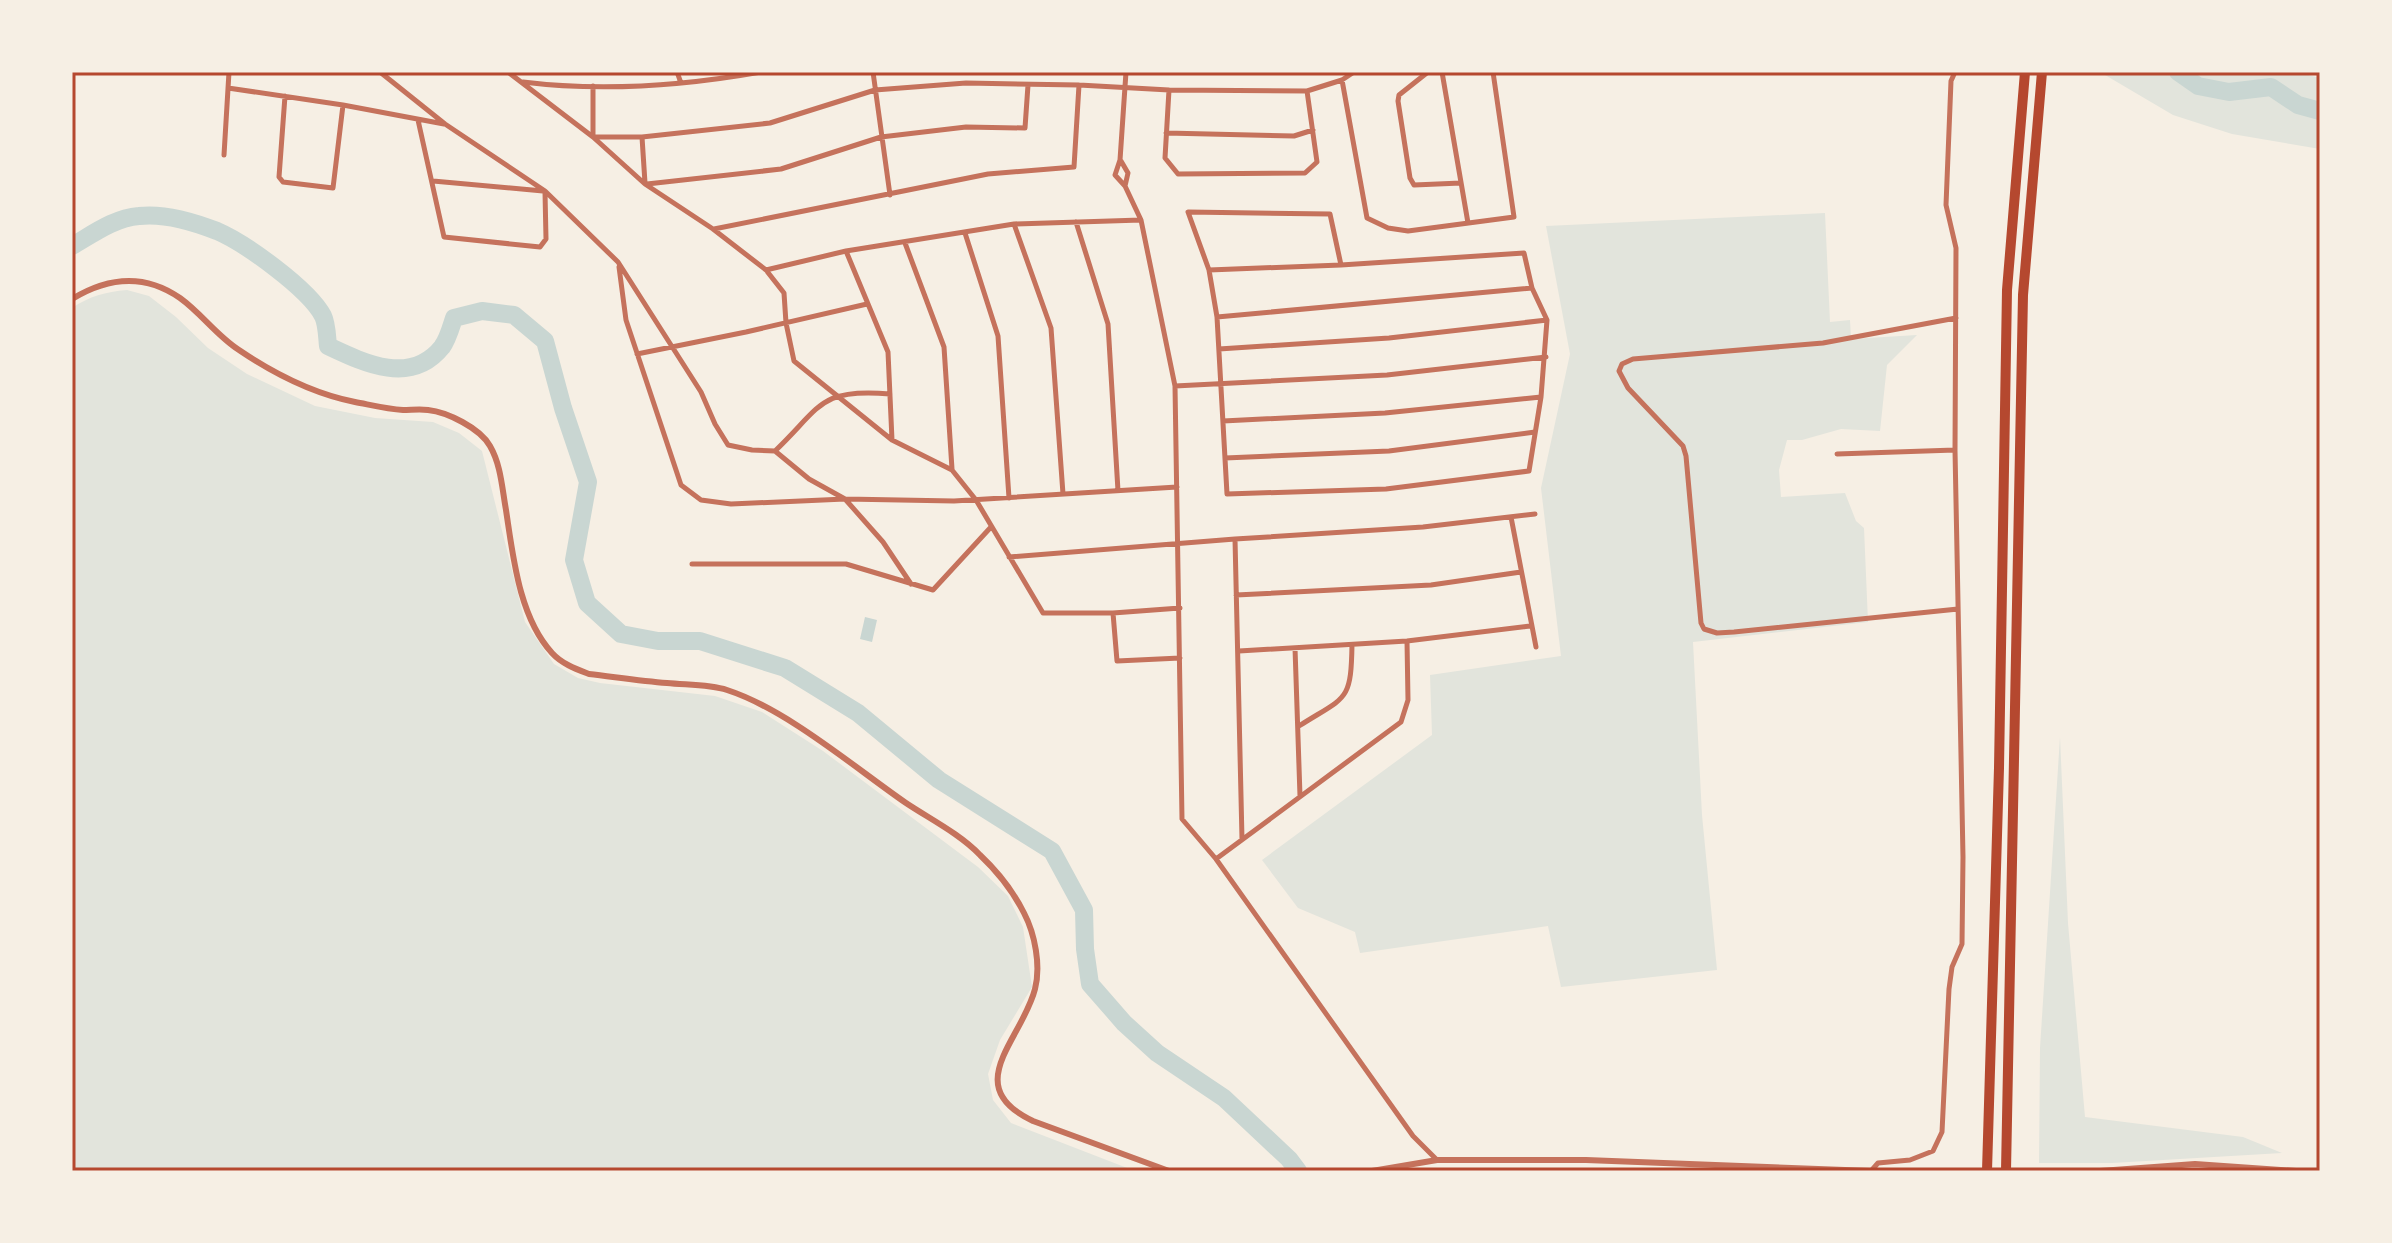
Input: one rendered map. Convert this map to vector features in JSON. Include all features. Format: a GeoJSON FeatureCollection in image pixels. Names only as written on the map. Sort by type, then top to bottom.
{"type":"FeatureCollection","features":[{"type":"Feature","properties":{"kind":"highway"},"geometry":{"type":"LineString","coordinates":[[1987,1171],[1999,768],[2007,290],[2025,72]]}},
{"type":"Feature","properties":{"kind":"highway"},"geometry":{"type":"LineString","coordinates":[[2006,1171],[2023,295],[2042,72]]}},
{"type":"Feature","properties":{"kind":"street"},"geometry":{"type":"LineString","coordinates":[[224,155],[229,72]]}},
{"type":"Feature","properties":{"kind":"street"},"geometry":{"type":"LineString","coordinates":[[380,72],[445,124],[545,191],[618,262],[701,392],[728,445],[775,451],[809,479],[845,499],[883,542],[911,584]]}},
{"type":"Feature","properties":{"kind":"street"},"geometry":{"type":"LineString","coordinates":[[508,72],[593,137],[645,184],[713,229],[766,270],[784,293],[794,361],[892,440],[952,470],[976,500],[1043,613],[1113,613],[1180,608]]}},
{"type":"Feature","properties":{"kind":"street"},"geometry":{"type":"LineString","coordinates":[[677,72],[681,83]]}},
{"type":"Feature","properties":{"kind":"street"},"geometry":{"type":"LineString","coordinates":[[522,82],[625,88],[761,72]]}},
{"type":"Feature","properties":{"kind":"street"},"geometry":{"type":"LineString","coordinates":[[873,72],[890,195]]}},
{"type":"Feature","properties":{"kind":"street"},"geometry":{"type":"LineString","coordinates":[[1126,72],[1120,160],[1115,175],[1125,186],[1141,220],[1175,386],[1182,819],[1216,859],[1413,1136],[1437,1160]]}},
{"type":"Feature","properties":{"kind":"street"},"geometry":{"type":"LineString","coordinates":[[593,137],[642,137],[770,123],[875,90],[966,83],[1307,91],[1342,80],[1354,72]]}},
{"type":"Feature","properties":{"kind":"street"},"geometry":{"type":"LineString","coordinates":[[1428,72],[1399,95],[1410,178],[1414,185],[1461,183]]}},
{"type":"Feature","properties":{"kind":"street"},"geometry":{"type":"LineString","coordinates":[[1442,72],[1468,223]]}},
{"type":"Feature","properties":{"kind":"street"},"geometry":{"type":"LineString","coordinates":[[1342,80],[1367,218],[1388,228],[1408,231],[1514,217],[1493,72]]}},
{"type":"Feature","properties":{"kind":"street"},"geometry":{"type":"LineString","coordinates":[[1372,1171],[1437,1160],[1586,1160],[1872,1171],[1878,1163],[1910,1160],[1933,1151],[1942,1132],[1952,967],[1962,944],[1955,450],[1956,248],[1946,205],[1951,81],[1955,72]]}},
{"type":"Feature","properties":{"kind":"street"},"geometry":{"type":"LineString","coordinates":[[645,184],[781,169],[881,137],[966,127],[1025,128],[1028,85]]}},
{"type":"Feature","properties":{"kind":"street"},"geometry":{"type":"LineString","coordinates":[[713,229],[988,174],[1074,167],[1079,85]]}},
{"type":"Feature","properties":{"kind":"street"},"geometry":{"type":"LineString","coordinates":[[593,86],[593,137]]}},
{"type":"Feature","properties":{"kind":"street"},"geometry":{"type":"LineString","coordinates":[[228,88],[445,124]]}},
{"type":"Feature","properties":{"kind":"street"},"geometry":{"type":"LineString","coordinates":[[1169,90],[1165,158],[1178,174],[1305,173],[1317,162],[1307,91]]}},
{"type":"Feature","properties":{"kind":"street"},"geometry":{"type":"LineString","coordinates":[[285,96],[279,177],[283,182],[295,184],[333,188],[343,105]]}},
{"type":"Feature","properties":{"kind":"street"},"geometry":{"type":"LineString","coordinates":[[418,120],[444,237],[543,245],[546,239],[545,191]]}},
{"type":"Feature","properties":{"kind":"street"},"geometry":{"type":"LineString","coordinates":[[1166,133],[1294,136],[1313,130]]}},
{"type":"Feature","properties":{"kind":"street"},"geometry":{"type":"LineString","coordinates":[[642,137],[645,184]]}},
{"type":"Feature","properties":{"kind":"street"},"geometry":{"type":"LineString","coordinates":[[1120,160],[1128,173],[1125,186]]}},
{"type":"Feature","properties":{"kind":"street"},"geometry":{"type":"LineString","coordinates":[[433,181],[545,191]]}},
{"type":"Feature","properties":{"kind":"street"},"geometry":{"type":"LineString","coordinates":[[1209,270],[1341,265],[1524,253],[1532,288],[1547,320],[1546,357],[1529,471],[1386,489],[1227,494],[1217,317],[1209,270],[1188,212],[1330,214],[1341,265]]}},
{"type":"Feature","properties":{"kind":"street"},"geometry":{"type":"LineString","coordinates":[[766,270],[846,251],[1014,224],[1141,220]]}},
{"type":"Feature","properties":{"kind":"street"},"geometry":{"type":"LineString","coordinates":[[1076,222],[1108,324],[1118,491]]}},
{"type":"Feature","properties":{"kind":"street"},"geometry":{"type":"LineString","coordinates":[[1014,224],[1051,328],[1063,494]]}},
{"type":"Feature","properties":{"kind":"street"},"geometry":{"type":"LineString","coordinates":[[965,233],[998,336],[1009,498]]}},
{"type":"Feature","properties":{"kind":"street"},"geometry":{"type":"LineString","coordinates":[[905,243],[944,347],[952,470]]}},
{"type":"Feature","properties":{"kind":"street"},"geometry":{"type":"LineString","coordinates":[[846,251],[888,352],[892,440]]}},
{"type":"Feature","properties":{"kind":"street"},"geometry":{"type":"LineString","coordinates":[[618,262],[626,320],[681,485],[701,500],[731,504],[845,499],[896,502],[976,500],[1177,487]]}},
{"type":"Feature","properties":{"kind":"street"},"geometry":{"type":"LineString","coordinates":[[72,299],[96,286],[116,280],[155,285],[180,299],[238,350],[307,387],[350,401],[402,410],[430,410],[465,424],[488,443],[499,467],[513,556],[525,601],[538,633],[553,654],[569,667],[589,674],[723,688],[750,698],[787,720],[979,853],[1007,884],[1025,915],[1034,944],[1036,986],[1019,1027],[1000,1059],[999,1092],[1017,1114],[1169,1171]]}},
{"type":"Feature","properties":{"kind":"street"},"geometry":{"type":"LineString","coordinates":[[1217,317],[1532,288]]}},
{"type":"Feature","properties":{"kind":"street"},"geometry":{"type":"LineString","coordinates":[[637,354],[867,304]]}},
{"type":"Feature","properties":{"kind":"street"},"geometry":{"type":"LineString","coordinates":[[1956,318],[1823,343],[1633,359],[1622,364],[1619,371],[1628,388],[1683,446],[1690,469],[1701,623],[1704,629],[1717,633],[1734,632],[1958,609]]}},
{"type":"Feature","properties":{"kind":"street"},"geometry":{"type":"LineString","coordinates":[[1219,349],[1389,338],[1547,320]]}},
{"type":"Feature","properties":{"kind":"street"},"geometry":{"type":"LineString","coordinates":[[1175,386],[1387,375],[1546,357]]}},
{"type":"Feature","properties":{"kind":"street"},"geometry":{"type":"LineString","coordinates":[[775,451],[816,407],[835,395],[861,392],[890,394]]}},
{"type":"Feature","properties":{"kind":"street"},"geometry":{"type":"LineString","coordinates":[[1223,421],[1385,413],[1541,397]]}},
{"type":"Feature","properties":{"kind":"street"},"geometry":{"type":"LineString","coordinates":[[1225,458],[1389,451],[1535,432]]}},
{"type":"Feature","properties":{"kind":"street"},"geometry":{"type":"LineString","coordinates":[[1837,454],[1955,450]]}},
{"type":"Feature","properties":{"kind":"street"},"geometry":{"type":"LineString","coordinates":[[1009,557],[1423,527],[1535,514]]}},
{"type":"Feature","properties":{"kind":"street"},"geometry":{"type":"LineString","coordinates":[[1511,517],[1536,647]]}},
{"type":"Feature","properties":{"kind":"street"},"geometry":{"type":"LineString","coordinates":[[692,564],[846,564],[933,590],[991,527]]}},
{"type":"Feature","properties":{"kind":"street"},"geometry":{"type":"LineString","coordinates":[[1235,539],[1243,840]]}},
{"type":"Feature","properties":{"kind":"street"},"geometry":{"type":"LineString","coordinates":[[1236,595],[1431,585],[1521,572]]}},
{"type":"Feature","properties":{"kind":"street"},"geometry":{"type":"LineString","coordinates":[[1113,613],[1117,661],[1180,658]]}},
{"type":"Feature","properties":{"kind":"street"},"geometry":{"type":"LineString","coordinates":[[1239,651],[1407,641],[1530,626]]}},
{"type":"Feature","properties":{"kind":"street"},"geometry":{"type":"LineString","coordinates":[[1216,859],[1401,722],[1408,700],[1407,641]]}},
{"type":"Feature","properties":{"kind":"street"},"geometry":{"type":"LineString","coordinates":[[1298,726],[1344,697],[1352,681],[1352,645]]}},
{"type":"Feature","properties":{"kind":"street"},"geometry":{"type":"LineString","coordinates":[[1295,648],[1300,797]]}},
{"type":"Feature","properties":{"kind":"street"},"geometry":{"type":"LineString","coordinates":[[2100,1171],[2195,1164],[2296,1171]]}},
{"type":"Feature","properties":{"kind":"shaded area"},"geometry":{"type":"Polygon","coordinates":[[[2100,72],[2296,72],[2320,78],[2320,149],[2232,134],[2173,115],[2100,72]]]}},
{"type":"Feature","properties":{"kind":"shaded area"},"geometry":{"type":"Polygon","coordinates":[[[1825,213],[1830,322],[1850,320],[1851,339],[1917,335],[1887,365],[1880,431],[1841,429],[1802,440],[1787,440],[1779,470],[1781,497],[1845,493],[1856,521],[1864,528],[1868,622],[1693,642],[1702,815],[1717,970],[1561,987],[1548,926],[1360,953],[1355,932],[1298,908],[1262,860],[1432,735],[1430,675],[1561,656],[1541,488],[1570,354],[1546,226],[1825,213]]]}},
{"type":"Feature","properties":{"kind":"shaded area"},"geometry":{"type":"Polygon","coordinates":[[[127,290],[149,296],[208,348],[247,374],[315,406],[375,418],[433,422],[459,433],[482,451],[525,622],[554,664],[578,678],[715,696],[762,712],[823,751],[978,867],[1008,896],[1023,927],[1032,987],[1000,1040],[988,1074],[993,1100],[1011,1123],[1135,1171],[72,1171],[72,308],[98,295],[127,290]]]}},
{"type":"Feature","properties":{"kind":"shaded area"},"geometry":{"type":"Polygon","coordinates":[[[865,617],[877,620],[872,642],[860,639],[865,617]]]}},
{"type":"Feature","properties":{"kind":"shaded area"},"geometry":{"type":"Polygon","coordinates":[[[2060,737],[2068,923],[2085,1117],[2243,1137],[2282,1153],[2112,1163],[2039,1163],[2040,1048],[2060,737]]]}},
{"type":"Feature","properties":{"kind":"waterway"},"geometry":{"type":"LineString","coordinates":[[2178,72],[2198,86],[2229,92],[2271,87],[2298,105],[2320,111]]}},
{"type":"Feature","properties":{"kind":"waterway"},"geometry":{"type":"LineString","coordinates":[[72,246],[112,223],[130,217],[158,216],[199,224],[229,237],[291,280],[323,316],[328,346],[387,368],[416,366],[430,359],[444,344],[454,318],[482,311],[514,315],[545,341],[588,482],[574,560],[587,603],[621,634],[658,641],[700,641],[785,668],[858,713],[939,780],[1052,851],[1084,910],[1090,984],[1124,1023],[1157,1053],[1224,1098],[1298,1171]]}}]}
